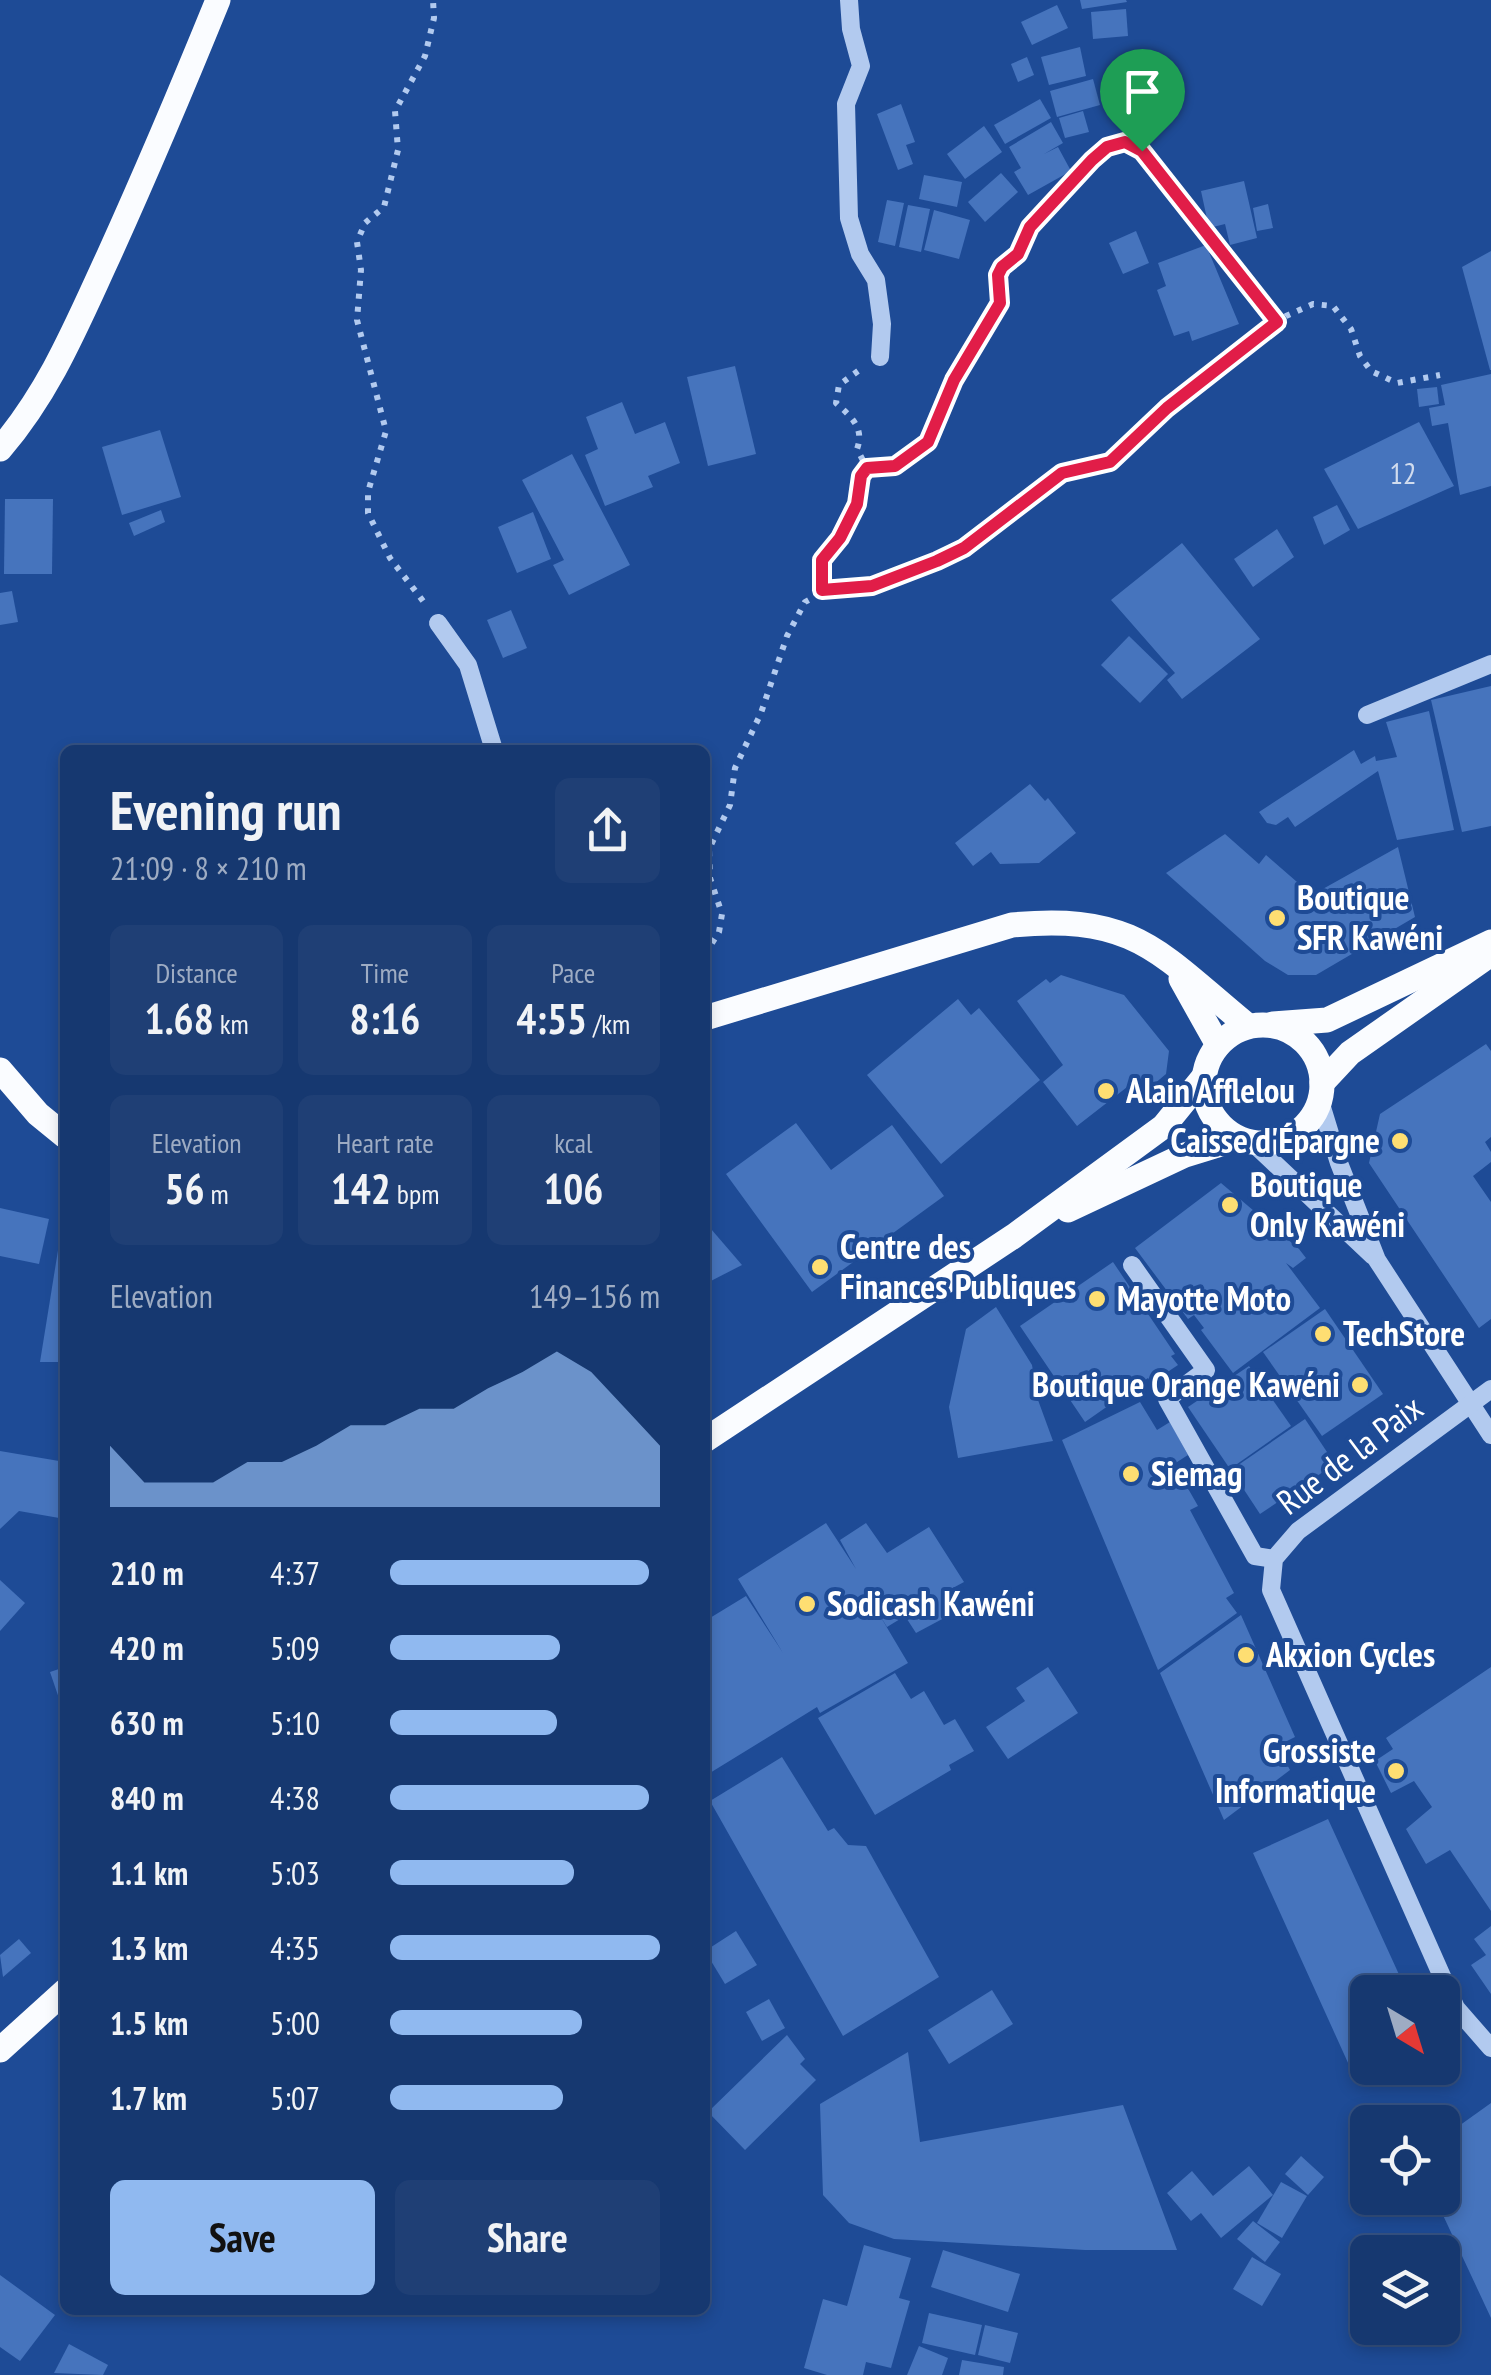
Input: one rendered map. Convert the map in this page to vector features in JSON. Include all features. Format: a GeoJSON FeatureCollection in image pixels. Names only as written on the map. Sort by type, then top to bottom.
{"type":"FeatureCollection","features":[{"type":"Feature","properties":{"kind":"main road"},"geometry":{"type":"LineString","coordinates":[[0,450],[41,396],[61,360],[163,135],[218,0]]}},
{"type":"Feature","properties":{"kind":"main road"},"geometry":{"type":"LineString","coordinates":[[710,1016],[1012,925],[1060,920],[1104,926],[1142,941],[1255,1026],[1278,1026],[1304,1041],[1317,1060],[1321,1092]]}},
{"type":"Feature","properties":{"kind":"main road"},"geometry":{"type":"LineString","coordinates":[[710,1437],[1014,1236],[1164,1126],[1203,1078],[1218,1045],[1255,1026],[1327,1020],[1491,942]]}},
{"type":"Feature","properties":{"kind":"main road"},"geometry":{"type":"LineString","coordinates":[[1014,1236],[1185,1154],[1245,1141],[1286,1139],[1306,1126],[1321,1092],[1350,1053],[1491,954]]}},
{"type":"Feature","properties":{"kind":"main road"},"geometry":{"type":"LineString","coordinates":[[1168,957],[1218,1045]]}},
{"type":"Feature","properties":{"kind":"main road"},"geometry":{"type":"LineString","coordinates":[[0,1070],[38,1114],[60,1132]]}},
{"type":"Feature","properties":{"kind":"main road"},"geometry":{"type":"LineString","coordinates":[[1203,1078],[1210,1114],[1245,1141]]}},
{"type":"Feature","properties":{"kind":"main road"},"geometry":{"type":"LineString","coordinates":[[0,2050],[60,1996]]}},
{"type":"Feature","properties":{"kind":"street"},"geometry":{"type":"LineString","coordinates":[[849,0],[851,29],[861,66],[846,104],[850,218],[860,254],[876,280],[882,324],[880,357]]}},
{"type":"Feature","properties":{"kind":"street"},"geometry":{"type":"LineString","coordinates":[[438,623],[468,665],[492,745]]}},
{"type":"Feature","properties":{"kind":"street"},"geometry":{"type":"LineString","coordinates":[[1367,716],[1491,664]]}},
{"type":"Feature","properties":{"kind":"street"},"geometry":{"type":"LineString","coordinates":[[1321,1092],[1339,1163],[1377,1260],[1491,1435]]}},
{"type":"Feature","properties":{"kind":"street"},"geometry":{"type":"LineString","coordinates":[[1245,1141],[1377,1260]]}},
{"type":"Feature","properties":{"kind":"street"},"geometry":{"type":"LineString","coordinates":[[1132,1265],[1206,1370],[1167,1398],[1255,1556],[1274,1559]]}},
{"type":"Feature","properties":{"kind":"street","name":"Rue de la Paix"},"geometry":{"type":"LineString","coordinates":[[1491,1389],[1298,1531],[1274,1559],[1271,1590],[1456,2008],[1491,2048]]}},
{"type":"Feature","properties":{"kind":"path"},"geometry":{"type":"LineString","coordinates":[[433,0],[434,18],[424,56],[396,111],[398,150],[384,208],[365,223],[357,242],[361,270],[356,310],[386,431],[368,492],[368,513],[390,558],[438,623]]}},
{"type":"Feature","properties":{"kind":"path"},"geometry":{"type":"LineString","coordinates":[[822,590],[822,560],[840,538],[857,504],[861,476],[867,468],[895,466],[928,442],[954,380],[1000,303],[998,275],[1002,267],[1018,254],[1030,227],[1057,197],[1092,160],[1115,143],[1134,144],[1142,151],[1277,322]]}},
{"type":"Feature","properties":{"kind":"path"},"geometry":{"type":"LineString","coordinates":[[710,847],[730,805],[736,768],[761,712],[787,636],[804,602],[822,590],[872,586],[964,548],[1062,473],[1110,462],[1167,408],[1277,322],[1323,303],[1332,306],[1351,329],[1360,356],[1372,371],[1398,383],[1440,375]]}},
{"type":"Feature","properties":{"kind":"path"},"geometry":{"type":"LineString","coordinates":[[867,468],[857,448],[860,440],[856,422],[836,403],[845,378],[880,357]]}},
{"type":"Feature","properties":{"kind":"path"},"geometry":{"type":"LineString","coordinates":[[710,878],[722,914],[719,932],[710,946]]}},
{"type":"Feature","properties":{"kind":"building"},"geometry":{"type":"Polygon","coordinates":[[[1080,0],[1126,0],[1127,2],[1082,9],[1080,0]]]}},
{"type":"Feature","properties":{"kind":"building"},"geometry":{"type":"Polygon","coordinates":[[[1057,5],[1068,28],[1032,45],[1021,22],[1057,5]]]}},
{"type":"Feature","properties":{"kind":"building"},"geometry":{"type":"Polygon","coordinates":[[[1126,9],[1128,36],[1093,39],[1091,12],[1126,9]]]}},
{"type":"Feature","properties":{"kind":"building"},"geometry":{"type":"Polygon","coordinates":[[[1080,47],[1086,76],[1049,85],[1041,57],[1080,47]]]}},
{"type":"Feature","properties":{"kind":"building"},"geometry":{"type":"Polygon","coordinates":[[[1027,57],[1034,75],[1018,82],[1011,64],[1027,57]]]}},
{"type":"Feature","properties":{"kind":"building"},"geometry":{"type":"Polygon","coordinates":[[[1093,79],[1100,105],[1057,117],[1050,91],[1093,79]]]}},
{"type":"Feature","properties":{"kind":"building"},"geometry":{"type":"Polygon","coordinates":[[[1040,99],[1051,118],[1005,144],[994,125],[1040,99]]]}},
{"type":"Feature","properties":{"kind":"building"},"geometry":{"type":"Polygon","coordinates":[[[901,104],[915,142],[906,145],[913,164],[898,170],[877,114],[901,104]]]}},
{"type":"Feature","properties":{"kind":"building"},"geometry":{"type":"Polygon","coordinates":[[[1083,111],[1089,132],[1065,138],[1059,118],[1083,111]]]}},
{"type":"Feature","properties":{"kind":"building"},"geometry":{"type":"Polygon","coordinates":[[[1051,122],[1063,143],[1044,154],[1058,147],[1071,171],[1028,195],[1014,172],[1021,168],[1009,147],[1051,122]]]}},
{"type":"Feature","properties":{"kind":"building"},"geometry":{"type":"Polygon","coordinates":[[[984,126],[1002,152],[965,179],[947,154],[984,126]]]}},
{"type":"Feature","properties":{"kind":"building"},"geometry":{"type":"Polygon","coordinates":[[[1001,173],[1018,192],[985,222],[968,202],[1001,173]]]}},
{"type":"Feature","properties":{"kind":"building"},"geometry":{"type":"Polygon","coordinates":[[[924,175],[962,182],[957,207],[919,199],[924,175]]]}},
{"type":"Feature","properties":{"kind":"building"},"geometry":{"type":"Polygon","coordinates":[[[1244,181],[1257,238],[1230,245],[1225,224],[1209,228],[1201,191],[1244,181]]]}},
{"type":"Feature","properties":{"kind":"building"},"geometry":{"type":"Polygon","coordinates":[[[887,200],[904,203],[895,246],[878,242],[887,200]]]}},
{"type":"Feature","properties":{"kind":"building"},"geometry":{"type":"Polygon","coordinates":[[[1268,204],[1273,228],[1257,231],[1253,208],[1268,204]]]}},
{"type":"Feature","properties":{"kind":"building"},"geometry":{"type":"Polygon","coordinates":[[[908,205],[930,209],[921,252],[899,247],[908,205]]]}},
{"type":"Feature","properties":{"kind":"building"},"geometry":{"type":"Polygon","coordinates":[[[934,210],[970,220],[959,259],[924,250],[934,210]]]}},
{"type":"Feature","properties":{"kind":"building"},"geometry":{"type":"Polygon","coordinates":[[[1136,231],[1149,263],[1123,274],[1109,243],[1136,231]]]}},
{"type":"Feature","properties":{"kind":"building"},"geometry":{"type":"Polygon","coordinates":[[[1206,245],[1239,324],[1192,341],[1189,331],[1174,336],[1157,290],[1166,286],[1158,263],[1206,245]]]}},
{"type":"Feature","properties":{"kind":"building"},"geometry":{"type":"Polygon","coordinates":[[[1491,251],[1491,370],[1490,370],[1462,267],[1491,251]]]}},
{"type":"Feature","properties":{"kind":"building"},"geometry":{"type":"Polygon","coordinates":[[[735,366],[756,454],[708,466],[687,377],[735,366]]]}},
{"type":"Feature","properties":{"kind":"building"},"geometry":{"type":"Polygon","coordinates":[[[1491,374],[1491,486],[1460,495],[1448,423],[1432,426],[1429,408],[1445,405],[1441,385],[1491,374]]]}},
{"type":"Feature","properties":{"kind":"building"},"geometry":{"type":"Polygon","coordinates":[[[1437,387],[1439,404],[1419,407],[1417,389],[1437,387]]]}},
{"type":"Feature","properties":{"kind":"building"},"geometry":{"type":"Polygon","coordinates":[[[622,402],[635,434],[665,422],[680,463],[648,476],[653,487],[605,506],[585,455],[598,449],[586,417],[622,402]]]}},
{"type":"Feature","properties":{"kind":"building"},"geometry":{"type":"Polygon","coordinates":[[[1419,422],[1454,486],[1358,529],[1324,469],[1419,422]]]}},
{"type":"Feature","properties":{"kind":"building"},"geometry":{"type":"Polygon","coordinates":[[[160,430],[181,497],[122,515],[102,447],[160,430]]]}},
{"type":"Feature","properties":{"kind":"building"},"geometry":{"type":"Polygon","coordinates":[[[572,454],[630,565],[569,595],[553,565],[564,560],[522,480],[572,454]]]}},
{"type":"Feature","properties":{"kind":"building"},"geometry":{"type":"Polygon","coordinates":[[[5,499],[53,499],[52,574],[4,574],[5,499]]]}},
{"type":"Feature","properties":{"kind":"building"},"geometry":{"type":"Polygon","coordinates":[[[1337,505],[1350,530],[1324,545],[1313,517],[1337,505]]]}},
{"type":"Feature","properties":{"kind":"building"},"geometry":{"type":"Polygon","coordinates":[[[161,510],[165,522],[134,536],[129,523],[161,510]]]}},
{"type":"Feature","properties":{"kind":"building"},"geometry":{"type":"Polygon","coordinates":[[[533,512],[551,559],[517,573],[498,527],[533,512]]]}},
{"type":"Feature","properties":{"kind":"building"},"geometry":{"type":"Polygon","coordinates":[[[1277,529],[1294,557],[1253,587],[1234,559],[1277,529]]]}},
{"type":"Feature","properties":{"kind":"building"},"geometry":{"type":"Polygon","coordinates":[[[1182,543],[1260,639],[1182,699],[1167,680],[1175,673],[1111,600],[1182,543]]]}},
{"type":"Feature","properties":{"kind":"building"},"geometry":{"type":"Polygon","coordinates":[[[12,591],[18,622],[0,625],[0,593],[12,591]]]}},
{"type":"Feature","properties":{"kind":"building"},"geometry":{"type":"Polygon","coordinates":[[[511,610],[527,648],[503,658],[487,620],[511,610]]]}},
{"type":"Feature","properties":{"kind":"building"},"geometry":{"type":"Polygon","coordinates":[[[1129,636],[1168,674],[1140,703],[1101,665],[1129,636]]]}},
{"type":"Feature","properties":{"kind":"building"},"geometry":{"type":"Polygon","coordinates":[[[1491,686],[1491,826],[1462,832],[1431,700],[1491,686]]]}},
{"type":"Feature","properties":{"kind":"building"},"geometry":{"type":"Polygon","coordinates":[[[1429,711],[1454,830],[1397,840],[1378,771],[1295,827],[1288,817],[1276,825],[1267,823],[1259,812],[1354,750],[1361,764],[1375,756],[1376,761],[1397,757],[1386,722],[1429,711]]]}},
{"type":"Feature","properties":{"kind":"building"},"geometry":{"type":"Polygon","coordinates":[[[1030,784],[1045,801],[1048,798],[1076,833],[1039,863],[1000,864],[991,852],[973,866],[955,843],[1030,784]]]}},
{"type":"Feature","properties":{"kind":"building"},"geometry":{"type":"Polygon","coordinates":[[[1225,834],[1259,864],[1266,855],[1312,895],[1398,847],[1415,917],[1316,975],[1288,975],[1265,961],[1166,873],[1225,834]]]}},
{"type":"Feature","properties":{"kind":"building"},"geometry":{"type":"Polygon","coordinates":[[[1061,975],[1124,995],[1169,1051],[1166,1074],[1141,1095],[1131,1084],[1077,1126],[1043,1082],[1063,1065],[1017,1001],[1046,979],[1050,983],[1061,975]]]}},
{"type":"Feature","properties":{"kind":"building"},"geometry":{"type":"Polygon","coordinates":[[[958,999],[971,1015],[979,1008],[1040,1080],[941,1164],[867,1075],[958,999]]]}},
{"type":"Feature","properties":{"kind":"building"},"geometry":{"type":"Polygon","coordinates":[[[1486,1044],[1491,1051],[1491,1137],[1485,1142],[1491,1162],[1473,1176],[1491,1202],[1491,1319],[1479,1328],[1369,1163],[1380,1114],[1486,1044]]]}},
{"type":"Feature","properties":{"kind":"building"},"geometry":{"type":"Polygon","coordinates":[[[796,1123],[831,1170],[892,1125],[944,1196],[812,1292],[726,1174],[796,1123]]]}},
{"type":"Feature","properties":{"kind":"building"},"geometry":{"type":"Polygon","coordinates":[[[1221,1183],[1299,1249],[1306,1258],[1293,1268],[1286,1263],[1320,1308],[1233,1373],[1194,1315],[1188,1319],[1135,1248],[1221,1183]]]}},
{"type":"Feature","properties":{"kind":"building"},"geometry":{"type":"Polygon","coordinates":[[[0,1208],[49,1219],[39,1264],[0,1256],[0,1208]]]}},
{"type":"Feature","properties":{"kind":"building"},"geometry":{"type":"Polygon","coordinates":[[[710,1228],[742,1265],[710,1281],[710,1228]]]}},
{"type":"Feature","properties":{"kind":"building"},"geometry":{"type":"Polygon","coordinates":[[[60,1238],[60,1362],[40,1362],[60,1238]]]}},
{"type":"Feature","properties":{"kind":"building"},"geometry":{"type":"Polygon","coordinates":[[[1113,1262],[1175,1354],[1171,1356],[1178,1365],[1151,1383],[1148,1378],[1085,1422],[1020,1326],[1113,1262]]]}},
{"type":"Feature","properties":{"kind":"building"},"geometry":{"type":"Polygon","coordinates":[[[996,1307],[1032,1365],[1038,1400],[1053,1441],[958,1458],[949,1407],[966,1329],[996,1307]]]}},
{"type":"Feature","properties":{"kind":"building"},"geometry":{"type":"Polygon","coordinates":[[[1325,1309],[1383,1394],[1322,1436],[1263,1352],[1325,1309]]]}},
{"type":"Feature","properties":{"kind":"building"},"geometry":{"type":"Polygon","coordinates":[[[1249,1366],[1291,1426],[1230,1469],[1188,1407],[1249,1366]]]}},
{"type":"Feature","properties":{"kind":"building"},"geometry":{"type":"Polygon","coordinates":[[[1140,1402],[1157,1430],[1170,1422],[1188,1455],[1174,1464],[1198,1506],[1190,1510],[1234,1593],[1226,1598],[1237,1613],[1158,1670],[1062,1440],[1140,1402]]]}},
{"type":"Feature","properties":{"kind":"building"},"geometry":{"type":"Polygon","coordinates":[[[1305,1419],[1335,1464],[1260,1514],[1231,1470],[1305,1419]]]}},
{"type":"Feature","properties":{"kind":"building"},"geometry":{"type":"Polygon","coordinates":[[[0,1451],[60,1461],[60,1518],[19,1511],[0,1529],[0,1451]]]}},
{"type":"Feature","properties":{"kind":"building"},"geometry":{"type":"Polygon","coordinates":[[[826,1523],[856,1569],[840,1540],[866,1523],[887,1553],[929,1527],[964,1582],[951,1589],[958,1604],[944,1612],[946,1617],[916,1633],[905,1616],[887,1627],[873,1604],[908,1663],[820,1713],[817,1707],[710,1773],[710,1618],[746,1596],[783,1653],[738,1579],[826,1523]]]}},
{"type":"Feature","properties":{"kind":"building"},"geometry":{"type":"Polygon","coordinates":[[[0,1580],[25,1603],[0,1631],[0,1580]]]}},
{"type":"Feature","properties":{"kind":"building"},"geometry":{"type":"Polygon","coordinates":[[[1241,1615],[1295,1737],[1277,1746],[1290,1770],[1224,1820],[1160,1673],[1241,1615]]]}},
{"type":"Feature","properties":{"kind":"building"},"geometry":{"type":"Polygon","coordinates":[[[1048,1667],[1078,1713],[1008,1759],[986,1727],[1025,1701],[1016,1688],[1048,1667]]]}},
{"type":"Feature","properties":{"kind":"building"},"geometry":{"type":"Polygon","coordinates":[[[1491,1667],[1491,1911],[1450,1850],[1426,1864],[1406,1829],[1432,1807],[1414,1781],[1391,1793],[1375,1761],[1393,1749],[1386,1738],[1491,1667]]]}},
{"type":"Feature","properties":{"kind":"building"},"geometry":{"type":"Polygon","coordinates":[[[60,1669],[60,1701],[50,1672],[60,1669]]]}},
{"type":"Feature","properties":{"kind":"building"},"geometry":{"type":"Polygon","coordinates":[[[895,1673],[911,1699],[924,1691],[944,1725],[955,1719],[974,1751],[949,1765],[951,1770],[875,1815],[818,1718],[895,1673]]]}},
{"type":"Feature","properties":{"kind":"building"},"geometry":{"type":"Polygon","coordinates":[[[782,1757],[828,1831],[834,1828],[848,1845],[866,1846],[939,1977],[843,2036],[710,1801],[782,1757]]]}},
{"type":"Feature","properties":{"kind":"building"},"geometry":{"type":"Polygon","coordinates":[[[1328,1819],[1399,1975],[1350,1975],[1350,2065],[1349,2065],[1253,1853],[1328,1819]]]}},
{"type":"Feature","properties":{"kind":"building"},"geometry":{"type":"Polygon","coordinates":[[[1491,1926],[1491,1994],[1471,1965],[1486,1955],[1474,1939],[1491,1926]]]}},
{"type":"Feature","properties":{"kind":"building"},"geometry":{"type":"Polygon","coordinates":[[[736,1931],[757,1965],[725,1984],[710,1959],[710,1948],[736,1931]]]}},
{"type":"Feature","properties":{"kind":"building"},"geometry":{"type":"Polygon","coordinates":[[[19,1939],[31,1953],[3,1977],[0,1955],[19,1939]]]}},
{"type":"Feature","properties":{"kind":"building"},"geometry":{"type":"Polygon","coordinates":[[[992,1990],[1013,2024],[949,2064],[928,2030],[992,1990]]]}},
{"type":"Feature","properties":{"kind":"building"},"geometry":{"type":"Polygon","coordinates":[[[769,1999],[785,2028],[762,2041],[746,2012],[769,1999]]]}},
{"type":"Feature","properties":{"kind":"building"},"geometry":{"type":"Polygon","coordinates":[[[787,2035],[805,2059],[800,2064],[816,2080],[745,2150],[710,2110],[787,2035]]]}},
{"type":"Feature","properties":{"kind":"building"},"geometry":{"type":"Polygon","coordinates":[[[908,2052],[920,2142],[1123,2105],[1177,2250],[1085,2250],[894,2239],[849,2223],[823,2195],[820,2104],[908,2052]]]}},
{"type":"Feature","properties":{"kind":"building"},"geometry":{"type":"Polygon","coordinates":[[[1491,2103],[1491,2318],[1460,2252],[1460,2235],[1452,2235],[1443,2215],[1460,2215],[1460,2125],[1491,2103]]]}},
{"type":"Feature","properties":{"kind":"building"},"geometry":{"type":"Polygon","coordinates":[[[1301,2156],[1324,2177],[1308,2195],[1285,2174],[1301,2156]]]}},
{"type":"Feature","properties":{"kind":"building"},"geometry":{"type":"Polygon","coordinates":[[[1249,2166],[1273,2195],[1221,2238],[1201,2213],[1191,2221],[1167,2193],[1192,2171],[1213,2196],[1249,2166]]]}},
{"type":"Feature","properties":{"kind":"building"},"geometry":{"type":"Polygon","coordinates":[[[1281,2182],[1307,2196],[1282,2238],[1257,2223],[1281,2182]]]}},
{"type":"Feature","properties":{"kind":"building"},"geometry":{"type":"Polygon","coordinates":[[[1253,2221],[1280,2242],[1265,2262],[1237,2239],[1253,2221]]]}},
{"type":"Feature","properties":{"kind":"building"},"geometry":{"type":"Polygon","coordinates":[[[864,2245],[911,2258],[899,2298],[910,2301],[891,2368],[866,2362],[863,2375],[827,2375],[804,2368],[823,2299],[847,2306],[864,2245]]]}},
{"type":"Feature","properties":{"kind":"building"},"geometry":{"type":"Polygon","coordinates":[[[943,2250],[1020,2274],[1008,2312],[931,2287],[943,2250]]]}},
{"type":"Feature","properties":{"kind":"building"},"geometry":{"type":"Polygon","coordinates":[[[1252,2257],[1281,2274],[1262,2306],[1233,2289],[1252,2257]]]}},
{"type":"Feature","properties":{"kind":"building"},"geometry":{"type":"Polygon","coordinates":[[[0,2275],[55,2315],[20,2361],[0,2347],[0,2275]]]}},
{"type":"Feature","properties":{"kind":"building"},"geometry":{"type":"Polygon","coordinates":[[[929,2313],[982,2325],[975,2355],[922,2343],[929,2313]]]}},
{"type":"Feature","properties":{"kind":"building"},"geometry":{"type":"Polygon","coordinates":[[[985,2325],[1018,2333],[1010,2363],[978,2355],[985,2325]]]}},
{"type":"Feature","properties":{"kind":"building"},"geometry":{"type":"Polygon","coordinates":[[[69,2344],[108,2365],[103,2375],[54,2373],[69,2344]]]}},
{"type":"Feature","properties":{"kind":"building"},"geometry":{"type":"Polygon","coordinates":[[[919,2346],[948,2358],[942,2375],[907,2375],[919,2346]]]}},
{"type":"Feature","properties":{"kind":"building"},"geometry":{"type":"Polygon","coordinates":[[[962,2360],[1004,2367],[1003,2375],[959,2375],[962,2360]]]}},
{"type":"Feature","properties":{"kind":"place","name":"Boutique SFR Kawéni"},"geometry":{"type":"Point","coordinates":[1277,918]}},
{"type":"Feature","properties":{"kind":"place","name":"Alain Afflelou"},"geometry":{"type":"Point","coordinates":[1106,1091]}},
{"type":"Feature","properties":{"kind":"place","name":"Caisse d'Épargne"},"geometry":{"type":"Point","coordinates":[1400,1141]}},
{"type":"Feature","properties":{"kind":"place","name":"Boutique Only Kawéni"},"geometry":{"type":"Point","coordinates":[1230,1205]}},
{"type":"Feature","properties":{"kind":"place","name":"Centre des Finances Publiques"},"geometry":{"type":"Point","coordinates":[820,1267]}},
{"type":"Feature","properties":{"kind":"place","name":"Mayotte Moto"},"geometry":{"type":"Point","coordinates":[1097,1299]}},
{"type":"Feature","properties":{"kind":"place","name":"TechStore"},"geometry":{"type":"Point","coordinates":[1323,1334]}},
{"type":"Feature","properties":{"kind":"place","name":"Boutique Orange Kawéni"},"geometry":{"type":"Point","coordinates":[1360,1385]}},
{"type":"Feature","properties":{"kind":"place","name":"Siemag"},"geometry":{"type":"Point","coordinates":[1131,1474]}},
{"type":"Feature","properties":{"kind":"place","name":"Sodicash Kawéni"},"geometry":{"type":"Point","coordinates":[807,1604]}},
{"type":"Feature","properties":{"kind":"place","name":"Akxion Cycles"},"geometry":{"type":"Point","coordinates":[1246,1655]}},
{"type":"Feature","properties":{"kind":"place","name":"Grossiste Informatique"},"geometry":{"type":"Point","coordinates":[1396,1771]}},
{"type":"Feature","properties":{"kind":"route"},"geometry":{"type":"LineString","coordinates":[[1125,142],[1142,151],[1277,322],[1167,408],[1119,456],[1100,465],[1062,473],[964,548],[872,586],[822,590],[822,560],[840,538],[857,504],[861,476],[867,468],[895,466],[928,442],[954,380],[1000,303],[998,275],[1024,245],[1030,227],[1107,147],[1125,142]]}}]}
